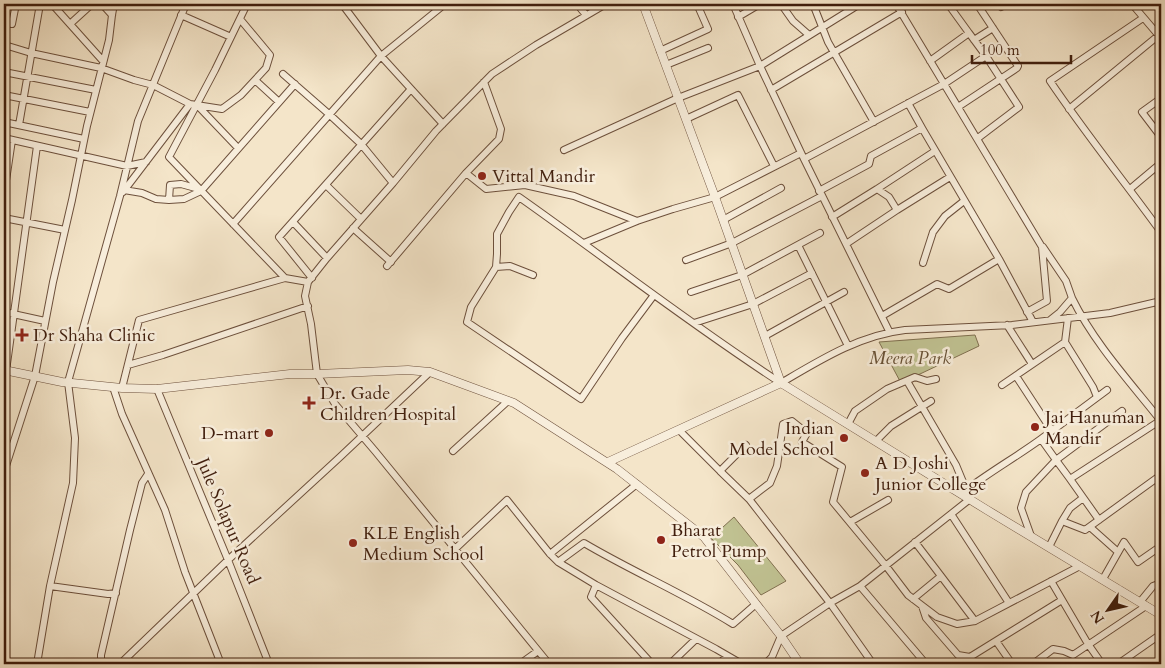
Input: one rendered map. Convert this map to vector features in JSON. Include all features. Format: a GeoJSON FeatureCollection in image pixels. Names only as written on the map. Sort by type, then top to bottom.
{"type":"FeatureCollection","features":[{"type":"Feature","properties":{"kind":"street"},"geometry":{"type":"LineString","coordinates":[[4,22],[12,24],[16,4]]}},
{"type":"Feature","properties":{"kind":"street"},"geometry":{"type":"LineString","coordinates":[[19,125],[40,4]]}},
{"type":"Feature","properties":{"kind":"street"},"geometry":{"type":"LineString","coordinates":[[52,4],[103,61]]}},
{"type":"Feature","properties":{"kind":"street"},"geometry":{"type":"LineString","coordinates":[[58,10],[64,4]]}},
{"type":"Feature","properties":{"kind":"street"},"geometry":{"type":"LineString","coordinates":[[70,24],[92,4]]}},
{"type":"Feature","properties":{"kind":"street"},"geometry":{"type":"LineString","coordinates":[[102,4],[112,15]]}},
{"type":"Feature","properties":{"kind":"street"},"geometry":{"type":"LineString","coordinates":[[4,472],[35,376],[84,139],[109,40],[114,4]]}},
{"type":"Feature","properties":{"kind":"street"},"geometry":{"type":"LineString","coordinates":[[37,664],[50,586],[73,483],[74,438],[68,382],[122,193],[138,120],[186,4]]}},
{"type":"Feature","properties":{"kind":"street"},"geometry":{"type":"LineString","coordinates":[[248,4],[193,104],[169,157],[285,278]]}},
{"type":"Feature","properties":{"kind":"street"},"geometry":{"type":"LineString","coordinates":[[233,224],[381,56],[444,4]]}},
{"type":"Feature","properties":{"kind":"street"},"geometry":{"type":"LineString","coordinates":[[577,4],[586,15]]}},
{"type":"Feature","properties":{"kind":"street"},"geometry":{"type":"LineString","coordinates":[[549,664],[335,404],[317,374],[306,296],[310,280],[327,258],[443,124],[492,74],[536,45],[606,4]]}},
{"type":"Feature","properties":{"kind":"street"},"geometry":{"type":"LineString","coordinates":[[643,4],[732,243],[781,383]]}},
{"type":"Feature","properties":{"kind":"street"},"geometry":{"type":"LineString","coordinates":[[660,51],[708,29],[697,4]]}},
{"type":"Feature","properties":{"kind":"street"},"geometry":{"type":"LineString","coordinates":[[733,4],[820,194],[889,331]]}},
{"type":"Feature","properties":{"kind":"street"},"geometry":{"type":"LineString","coordinates":[[738,17],[760,4]]}},
{"type":"Feature","properties":{"kind":"street"},"geometry":{"type":"LineString","coordinates":[[781,4],[793,21],[809,35]]}},
{"type":"Feature","properties":{"kind":"street"},"geometry":{"type":"LineString","coordinates":[[813,4],[828,42],[874,122]]}},
{"type":"Feature","properties":{"kind":"street"},"geometry":{"type":"LineString","coordinates":[[564,150],[678,98],[760,66],[859,4]]}},
{"type":"Feature","properties":{"kind":"street"},"geometry":{"type":"LineString","coordinates":[[896,4],[1042,247],[1066,282],[1081,317],[1106,352],[1161,420],[1070,479]]}},
{"type":"Feature","properties":{"kind":"street"},"geometry":{"type":"LineString","coordinates":[[948,4],[986,56],[1019,108],[978,138]]}},
{"type":"Feature","properties":{"kind":"street"},"geometry":{"type":"LineString","coordinates":[[958,107],[1018,66],[976,4]]}},
{"type":"Feature","properties":{"kind":"street"},"geometry":{"type":"LineString","coordinates":[[1069,109],[1160,36],[1132,4]]}},
{"type":"Feature","properties":{"kind":"street"},"geometry":{"type":"LineString","coordinates":[[346,5],[381,56],[443,124]]}},
{"type":"Feature","properties":{"kind":"street"},"geometry":{"type":"LineString","coordinates":[[771,90],[902,12]]}},
{"type":"Feature","properties":{"kind":"street"},"geometry":{"type":"LineString","coordinates":[[181,15],[231,37]]}},
{"type":"Feature","properties":{"kind":"street"},"geometry":{"type":"LineString","coordinates":[[1144,18],[1050,81],[1161,232]]}},
{"type":"Feature","properties":{"kind":"street"},"geometry":{"type":"LineString","coordinates":[[8,46],[101,68],[153,85],[193,104],[222,109],[241,95],[266,68],[270,55],[240,20]]}},
{"type":"Feature","properties":{"kind":"street"},"geometry":{"type":"LineString","coordinates":[[974,40],[993,28]]}},
{"type":"Feature","properties":{"kind":"street"},"geometry":{"type":"LineString","coordinates":[[930,61],[969,32]]}},
{"type":"Feature","properties":{"kind":"street"},"geometry":{"type":"LineString","coordinates":[[666,66],[708,48]]}},
{"type":"Feature","properties":{"kind":"street"},"geometry":{"type":"LineString","coordinates":[[584,243],[637,221],[715,198],[774,166],[802,156],[874,122],[944,84],[986,56]]}},
{"type":"Feature","properties":{"kind":"street"},"geometry":{"type":"LineString","coordinates":[[4,72],[96,90]]}},
{"type":"Feature","properties":{"kind":"street"},"geometry":{"type":"LineString","coordinates":[[283,74],[361,144],[393,183]]}},
{"type":"Feature","properties":{"kind":"street"},"geometry":{"type":"LineString","coordinates":[[255,80],[279,102]]}},
{"type":"Feature","properties":{"kind":"street"},"geometry":{"type":"LineString","coordinates":[[353,228],[389,264],[466,173],[499,139],[501,128],[484,82]]}},
{"type":"Feature","properties":{"kind":"street"},"geometry":{"type":"LineString","coordinates":[[122,193],[142,193],[156,199],[169,200],[184,199],[200,190],[295,84]]}},
{"type":"Feature","properties":{"kind":"street"},"geometry":{"type":"LineString","coordinates":[[310,280],[279,238],[411,89]]}},
{"type":"Feature","properties":{"kind":"street"},"geometry":{"type":"LineString","coordinates":[[4,95],[90,112]]}},
{"type":"Feature","properties":{"kind":"street"},"geometry":{"type":"LineString","coordinates":[[686,118],[738,95],[774,166]]}},
{"type":"Feature","properties":{"kind":"street"},"geometry":{"type":"LineString","coordinates":[[1161,100],[1142,112],[1161,137]]}},
{"type":"Feature","properties":{"kind":"street"},"geometry":{"type":"LineString","coordinates":[[908,103],[999,259],[1033,322]]}},
{"type":"Feature","properties":{"kind":"street"},"geometry":{"type":"LineString","coordinates":[[193,104],[238,148]]}},
{"type":"Feature","properties":{"kind":"street"},"geometry":{"type":"LineString","coordinates":[[122,193],[193,104]]}},
{"type":"Feature","properties":{"kind":"street"},"geometry":{"type":"LineString","coordinates":[[4,122],[84,139]]}},
{"type":"Feature","properties":{"kind":"street"},"geometry":{"type":"LineString","coordinates":[[686,260],[732,243],[820,194],[869,164],[871,156],[922,128]]}},
{"type":"Feature","properties":{"kind":"street"},"geometry":{"type":"LineString","coordinates":[[4,138],[127,166],[146,162]]}},
{"type":"Feature","properties":{"kind":"street"},"geometry":{"type":"LineString","coordinates":[[4,194],[12,140]]}},
{"type":"Feature","properties":{"kind":"street"},"geometry":{"type":"LineString","coordinates":[[37,146],[5,370],[68,382],[122,388],[157,389],[290,374],[408,370],[430,372],[514,403],[617,468],[704,538],[781,636],[800,664]]}},
{"type":"Feature","properties":{"kind":"street"},"geometry":{"type":"LineString","coordinates":[[832,217],[935,150]]}},
{"type":"Feature","properties":{"kind":"street"},"geometry":{"type":"LineString","coordinates":[[1130,189],[1160,165]]}},
{"type":"Feature","properties":{"kind":"street"},"geometry":{"type":"LineString","coordinates":[[466,173],[486,189],[525,185],[574,196],[637,221]]}},
{"type":"Feature","properties":{"kind":"street"},"geometry":{"type":"LineString","coordinates":[[846,244],[950,177]]}},
{"type":"Feature","properties":{"kind":"street"},"geometry":{"type":"LineString","coordinates":[[169,200],[170,185],[181,184],[200,190]]}},
{"type":"Feature","properties":{"kind":"street"},"geometry":{"type":"LineString","coordinates":[[326,185],[361,219]]}},
{"type":"Feature","properties":{"kind":"street"},"geometry":{"type":"LineString","coordinates":[[723,220],[781,188]]}},
{"type":"Feature","properties":{"kind":"street"},"geometry":{"type":"LineString","coordinates":[[877,189],[888,197],[897,210]]}},
{"type":"Feature","properties":{"kind":"street"},"geometry":{"type":"LineString","coordinates":[[654,295],[581,399],[467,322],[471,307],[496,267],[497,234],[519,197],[748,362],[1161,615]]}},
{"type":"Feature","properties":{"kind":"street"},"geometry":{"type":"LineString","coordinates":[[923,262],[933,232],[945,216],[964,201]]}},
{"type":"Feature","properties":{"kind":"street"},"geometry":{"type":"LineString","coordinates":[[4,218],[65,230]]}},
{"type":"Feature","properties":{"kind":"street"},"geometry":{"type":"LineString","coordinates":[[293,222],[327,258]]}},
{"type":"Feature","properties":{"kind":"street"},"geometry":{"type":"LineString","coordinates":[[691,292],[742,275],[820,232]]}},
{"type":"Feature","properties":{"kind":"street"},"geometry":{"type":"LineString","coordinates":[[798,244],[848,346]]}},
{"type":"Feature","properties":{"kind":"street"},"geometry":{"type":"LineString","coordinates":[[1027,312],[1047,301],[1042,247]]}},
{"type":"Feature","properties":{"kind":"street"},"geometry":{"type":"LineString","coordinates":[[882,316],[937,284],[948,289],[999,259]]}},
{"type":"Feature","properties":{"kind":"street"},"geometry":{"type":"LineString","coordinates":[[496,267],[510,266],[533,275]]}},
{"type":"Feature","properties":{"kind":"street"},"geometry":{"type":"LineString","coordinates":[[694,324],[753,304],[812,273]]}},
{"type":"Feature","properties":{"kind":"street"},"geometry":{"type":"LineString","coordinates":[[122,388],[139,320],[285,278],[310,280]]}},
{"type":"Feature","properties":{"kind":"street"},"geometry":{"type":"LineString","coordinates":[[765,336],[844,292]]}},
{"type":"Feature","properties":{"kind":"street"},"geometry":{"type":"LineString","coordinates":[[1049,320],[1060,312],[1072,298]]}},
{"type":"Feature","properties":{"kind":"street"},"geometry":{"type":"LineString","coordinates":[[608,462],[781,383],[856,342],[889,331],[1006,325],[1081,317],[1110,313],[1161,301]]}},
{"type":"Feature","properties":{"kind":"street"},"geometry":{"type":"LineString","coordinates":[[128,365],[308,306]]}},
{"type":"Feature","properties":{"kind":"street"},"geometry":{"type":"LineString","coordinates":[[4,312],[45,321]]}},
{"type":"Feature","properties":{"kind":"street"},"geometry":{"type":"LineString","coordinates":[[1068,318],[1065,342],[1093,387],[1097,397]]}},
{"type":"Feature","properties":{"kind":"street"},"geometry":{"type":"LineString","coordinates":[[1006,325],[1032,364]]}},
{"type":"Feature","properties":{"kind":"street"},"geometry":{"type":"LineString","coordinates":[[1002,385],[1065,342]]}},
{"type":"Feature","properties":{"kind":"street"},"geometry":{"type":"LineString","coordinates":[[120,664],[228,560],[430,372]]}},
{"type":"Feature","properties":{"kind":"street"},"geometry":{"type":"LineString","coordinates":[[1016,376],[1052,431]]}},
{"type":"Feature","properties":{"kind":"street"},"geometry":{"type":"LineString","coordinates":[[848,424],[855,411],[887,389],[915,377],[927,381],[936,379]]}},
{"type":"Feature","properties":{"kind":"street"},"geometry":{"type":"LineString","coordinates":[[906,381],[956,465],[970,499]]}},
{"type":"Feature","properties":{"kind":"street"},"geometry":{"type":"LineString","coordinates":[[113,387],[122,414],[164,510],[193,594],[221,664]]}},
{"type":"Feature","properties":{"kind":"street","name":"Jule Solapur Road"},"geometry":{"type":"LineString","coordinates":[[157,389],[269,664]]}},
{"type":"Feature","properties":{"kind":"street"},"geometry":{"type":"LineString","coordinates":[[966,490],[1014,459],[1106,390]]}},
{"type":"Feature","properties":{"kind":"street"},"geometry":{"type":"LineString","coordinates":[[454,451],[508,401]]}},
{"type":"Feature","properties":{"kind":"street"},"geometry":{"type":"LineString","coordinates":[[876,441],[891,426],[931,401]]}},
{"type":"Feature","properties":{"kind":"street"},"geometry":{"type":"LineString","coordinates":[[1031,536],[1021,508],[1026,492],[1056,460],[1122,411]]}},
{"type":"Feature","properties":{"kind":"street"},"geometry":{"type":"LineString","coordinates":[[748,499],[770,483],[777,466],[783,424],[792,421],[807,433],[802,442],[842,467],[833,502],[908,595],[937,617],[957,624],[975,621],[1080,566]]}},
{"type":"Feature","properties":{"kind":"street"},"geometry":{"type":"LineString","coordinates":[[679,430],[748,499],[830,603],[873,664]]}},
{"type":"Feature","properties":{"kind":"street"},"geometry":{"type":"LineString","coordinates":[[1041,439],[1099,520]]}},
{"type":"Feature","properties":{"kind":"street"},"geometry":{"type":"LineString","coordinates":[[720,471],[746,445]]}},
{"type":"Feature","properties":{"kind":"street"},"geometry":{"type":"LineString","coordinates":[[100,664],[130,530],[142,483],[148,474]]}},
{"type":"Feature","properties":{"kind":"street"},"geometry":{"type":"LineString","coordinates":[[1062,521],[1085,530],[1161,475]]}},
{"type":"Feature","properties":{"kind":"street"},"geometry":{"type":"LineString","coordinates":[[550,554],[637,484]]}},
{"type":"Feature","properties":{"kind":"street"},"geometry":{"type":"LineString","coordinates":[[1050,548],[1070,508],[1083,498]]}},
{"type":"Feature","properties":{"kind":"street"},"geometry":{"type":"LineString","coordinates":[[765,664],[772,657],[781,636],[830,603],[860,586],[970,499]]}},
{"type":"Feature","properties":{"kind":"street"},"geometry":{"type":"LineString","coordinates":[[455,549],[508,500],[558,562],[596,585],[742,664]]}},
{"type":"Feature","properties":{"kind":"street"},"geometry":{"type":"LineString","coordinates":[[850,522],[888,500]]}},
{"type":"Feature","properties":{"kind":"street"},"geometry":{"type":"LineString","coordinates":[[951,514],[1009,603]]}},
{"type":"Feature","properties":{"kind":"street"},"geometry":{"type":"LineString","coordinates":[[1090,527],[1118,552]]}},
{"type":"Feature","properties":{"kind":"street"},"geometry":{"type":"LineString","coordinates":[[915,542],[975,621]]}},
{"type":"Feature","properties":{"kind":"street"},"geometry":{"type":"LineString","coordinates":[[1103,580],[1124,542],[1138,562],[1161,546]]}},
{"type":"Feature","properties":{"kind":"street"},"geometry":{"type":"LineString","coordinates":[[558,562],[584,543],[709,609],[733,624],[756,604]]}},
{"type":"Feature","properties":{"kind":"street"},"geometry":{"type":"LineString","coordinates":[[913,599],[941,576]]}},
{"type":"Feature","properties":{"kind":"street"},"geometry":{"type":"LineString","coordinates":[[1051,581],[1102,664]]}},
{"type":"Feature","properties":{"kind":"street"},"geometry":{"type":"LineString","coordinates":[[1036,664],[1053,649],[1073,655],[1143,604],[1153,586],[1161,583]]}},
{"type":"Feature","properties":{"kind":"street"},"geometry":{"type":"LineString","coordinates":[[596,585],[591,597],[652,664]]}},
{"type":"Feature","properties":{"kind":"street"},"geometry":{"type":"LineString","coordinates":[[50,586],[108,594],[116,593]]}},
{"type":"Feature","properties":{"kind":"street"},"geometry":{"type":"LineString","coordinates":[[860,586],[926,664]]}},
{"type":"Feature","properties":{"kind":"street"},"geometry":{"type":"LineString","coordinates":[[922,606],[926,618],[958,655],[970,657],[1062,600]]}},
{"type":"Feature","properties":{"kind":"street"},"geometry":{"type":"LineString","coordinates":[[1118,664],[1161,634]]}},
{"type":"Feature","properties":{"kind":"street"},"geometry":{"type":"LineString","coordinates":[[670,664],[696,639]]}},
{"type":"Feature","properties":{"kind":"street"},"geometry":{"type":"LineString","coordinates":[[996,641],[1012,664]]}},
{"type":"Feature","properties":{"kind":"street"},"geometry":{"type":"LineString","coordinates":[[520,664],[538,651]]}},
{"type":"Feature","properties":{"kind":"street"},"geometry":{"type":"LineString","coordinates":[[719,664],[727,656]]}},
{"type":"Feature","properties":{"kind":"green space","name":"Meera Park"},"geometry":{"type":"Polygon","coordinates":[[[975,335],[979,346],[901,383],[879,342],[975,335]]]}},
{"type":"Feature","properties":{"kind":"green space"},"geometry":{"type":"Polygon","coordinates":[[[734,517],[786,581],[761,595],[738,565],[711,538],[734,517]]]}},
{"type":"Feature","properties":{"kind":"place","name":"Vittal Mandir"},"geometry":{"type":"Point","coordinates":[482,176]}},
{"type":"Feature","properties":{"kind":"place","name":"Dr Shaha Clinic"},"geometry":{"type":"Point","coordinates":[22,335]}},
{"type":"Feature","properties":{"kind":"place","name":"Dr. Gade Children Hospital"},"geometry":{"type":"Point","coordinates":[309,403]}},
{"type":"Feature","properties":{"kind":"place","name":"Jai Hanuman Mandir"},"geometry":{"type":"Point","coordinates":[1035,427]}},
{"type":"Feature","properties":{"kind":"place","name":"D-mart"},"geometry":{"type":"Point","coordinates":[269,433]}},
{"type":"Feature","properties":{"kind":"place","name":"Indian Model School"},"geometry":{"type":"Point","coordinates":[844,438]}},
{"type":"Feature","properties":{"kind":"place","name":"A D Joshi Junior College"},"geometry":{"type":"Point","coordinates":[865,473]}},
{"type":"Feature","properties":{"kind":"place","name":"Bharat Petrol Pump"},"geometry":{"type":"Point","coordinates":[661,540]}},
{"type":"Feature","properties":{"kind":"place","name":"KLE English Medium School"},"geometry":{"type":"Point","coordinates":[353,543]}}]}
